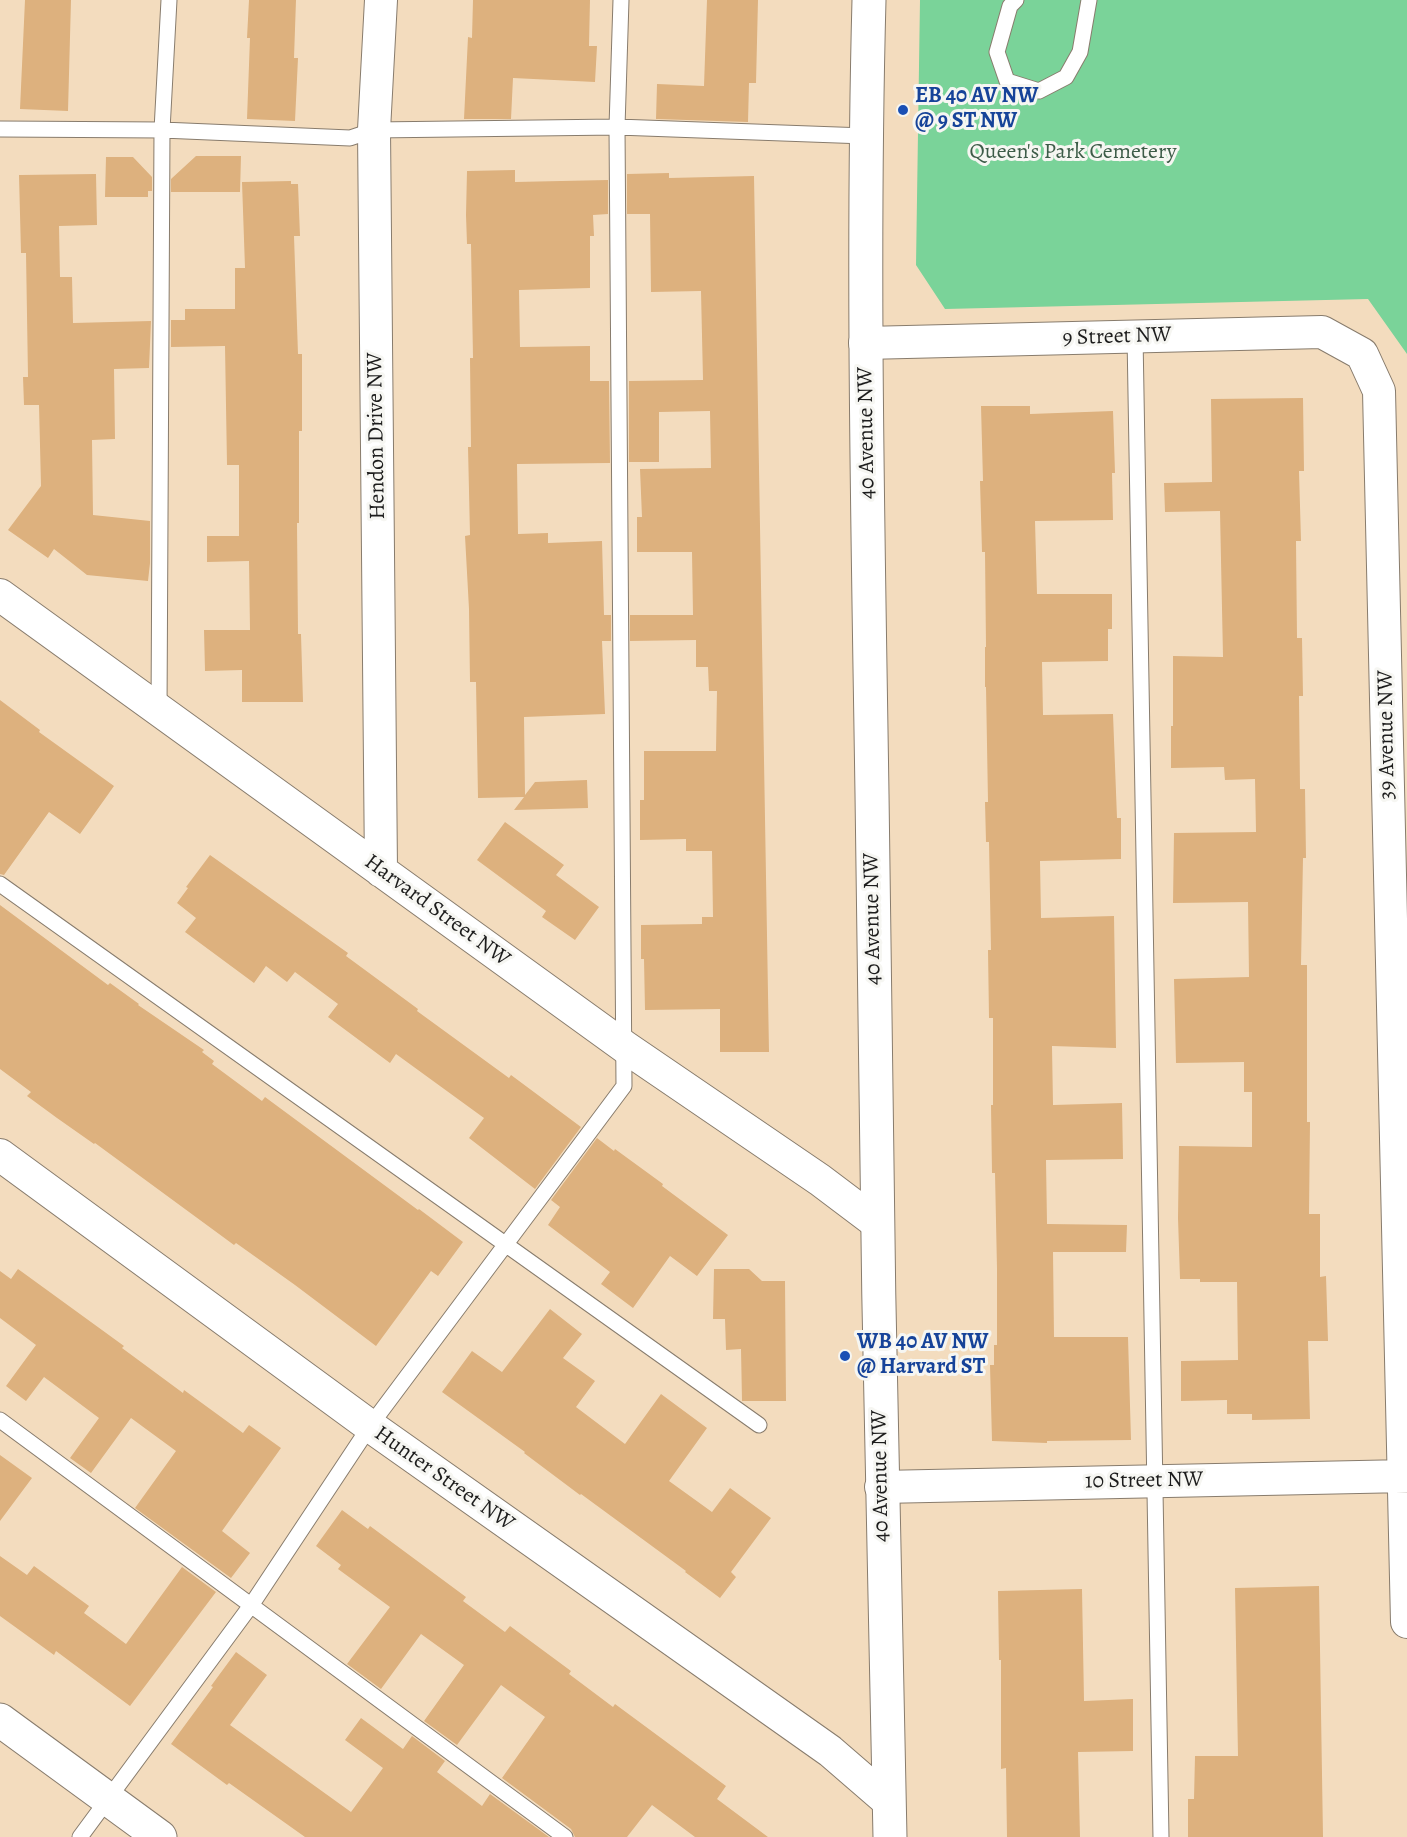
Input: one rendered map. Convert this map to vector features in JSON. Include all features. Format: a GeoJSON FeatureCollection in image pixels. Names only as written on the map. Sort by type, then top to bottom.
{"type":"FeatureCollection","features":[{"type":"Feature","properties":{"kind":"street","name":"Hendon Drive NW"},"geometry":{"type":"LineString","coordinates":[[381,0],[374,130],[381,872]]}},
{"type":"Feature","properties":{"kind":"street","name":"40 Avenue NW"},"geometry":{"type":"LineString","coordinates":[[869,0],[865,136],[866,343],[881,1487],[890,1837]]}},
{"type":"Feature","properties":{"kind":"street","name":"9 Street NW"},"geometry":{"type":"LineString","coordinates":[[866,343],[1323,332],[1362,354]]}},
{"type":"Feature","properties":{"kind":"street","name":"39 Avenue NW"},"geometry":{"type":"LineString","coordinates":[[1362,354],[1379,391],[1407,1622]]}},
{"type":"Feature","properties":{"kind":"street","name":"Harvard Street NW"},"geometry":{"type":"LineString","coordinates":[[0,595],[625,1047],[820,1180],[878,1223]]}},
{"type":"Feature","properties":{"kind":"street","name":"Hunter Street NW"},"geometry":{"type":"LineString","coordinates":[[0,1155],[370,1426],[830,1751],[889,1802]]}},
{"type":"Feature","properties":{"kind":"street","name":"10 Street NW"},"geometry":{"type":"LineString","coordinates":[[881,1487],[1405,1476]]}},
{"type":"Feature","properties":{"kind":"street"},"geometry":{"type":"LineString","coordinates":[[0,1720],[160,1837]]}},
{"type":"Feature","properties":{"kind":"lane"},"geometry":{"type":"LineString","coordinates":[[159,711],[162,130],[169,0]]}},
{"type":"Feature","properties":{"kind":"lane"},"geometry":{"type":"LineString","coordinates":[[80,1837],[252,1604],[370,1426],[624,1086],[617,127],[621,0]]}},
{"type":"Feature","properties":{"kind":"lane"},"geometry":{"type":"LineString","coordinates":[[1016,0],[1010,6],[997,52],[1007,81],[1039,91],[1066,77],[1080,52],[1089,0]]}},
{"type":"Feature","properties":{"kind":"lane"},"geometry":{"type":"LineString","coordinates":[[0,129],[162,130],[350,138],[374,130],[617,127],[865,136]]}},
{"type":"Feature","properties":{"kind":"lane"},"geometry":{"type":"LineString","coordinates":[[1135,336],[1161,1837]]}},
{"type":"Feature","properties":{"kind":"lane"},"geometry":{"type":"LineString","coordinates":[[0,884],[759,1425]]}},
{"type":"Feature","properties":{"kind":"lane"},"geometry":{"type":"LineString","coordinates":[[0,1420],[565,1837]]}},
{"type":"Feature","properties":{"kind":"green space","name":"Queen's Park Cemetery"},"geometry":{"type":"Polygon","coordinates":[[[920,0],[1407,0],[1407,354],[1368,299],[945,309],[916,265],[920,0]]]}},
{"type":"Feature","properties":{"kind":"building"},"geometry":{"type":"Polygon","coordinates":[[[25,0],[71,0],[68,111],[20,109],[25,0]]]}},
{"type":"Feature","properties":{"kind":"building"},"geometry":{"type":"Polygon","coordinates":[[[249,0],[296,0],[294,58],[298,58],[295,121],[247,119],[249,0]]]}},
{"type":"Feature","properties":{"kind":"building"},"geometry":{"type":"Polygon","coordinates":[[[473,0],[590,0],[589,46],[597,46],[595,82],[513,78],[511,119],[464,119],[468,37],[472,38],[473,0]]]}},
{"type":"Feature","properties":{"kind":"building"},"geometry":{"type":"Polygon","coordinates":[[[707,0],[758,0],[756,83],[749,83],[748,122],[656,119],[657,84],[704,86],[707,0]]]}},
{"type":"Feature","properties":{"kind":"building"},"geometry":{"type":"Polygon","coordinates":[[[196,156],[241,156],[240,192],[171,192],[171,179],[196,156]]]}},
{"type":"Feature","properties":{"kind":"building"},"geometry":{"type":"Polygon","coordinates":[[[106,157],[133,157],[152,177],[152,191],[148,191],[148,197],[105,197],[106,157]]]}},
{"type":"Feature","properties":{"kind":"building"},"geometry":{"type":"Polygon","coordinates":[[[515,170],[515,182],[608,180],[608,214],[593,215],[594,236],[590,236],[590,288],[519,290],[520,347],[590,346],[590,381],[609,381],[610,463],[517,464],[518,534],[548,533],[548,543],[602,541],[604,615],[611,615],[611,641],[602,641],[605,714],[524,717],[525,795],[535,782],[587,780],[588,808],[514,810],[524,797],[478,798],[476,682],[470,682],[465,536],[470,535],[468,447],[471,447],[470,358],[473,358],[471,244],[467,244],[466,215],[467,171],[515,170]]]}},
{"type":"Feature","properties":{"kind":"building"},"geometry":{"type":"Polygon","coordinates":[[[669,173],[669,178],[754,176],[769,1052],[720,1052],[720,1009],[645,1010],[641,925],[702,924],[702,917],[713,917],[712,851],[686,851],[686,839],[640,840],[640,800],[644,800],[644,751],[716,751],[717,691],[709,691],[708,667],[696,667],[696,640],[630,641],[630,615],[693,615],[692,552],[637,552],[637,517],[642,517],[640,469],[711,468],[710,411],[659,412],[659,462],[629,462],[629,381],[703,380],[701,291],[651,292],[650,214],[627,214],[627,174],[669,173]]]}},
{"type":"Feature","properties":{"kind":"building"},"geometry":{"type":"Polygon","coordinates":[[[96,174],[97,225],[59,226],[60,277],[72,277],[73,323],[151,321],[149,368],[114,369],[115,439],[92,440],[93,515],[150,521],[148,581],[87,575],[54,549],[48,558],[8,530],[41,486],[39,405],[24,405],[23,377],[28,377],[26,253],[21,253],[19,175],[96,174]]]}},
{"type":"Feature","properties":{"kind":"building"},"geometry":{"type":"Polygon","coordinates":[[[291,181],[291,184],[298,184],[300,236],[294,236],[298,354],[302,354],[302,431],[299,431],[299,523],[297,523],[298,634],[301,634],[303,702],[242,702],[242,670],[205,671],[204,630],[250,630],[249,561],[207,562],[207,536],[239,536],[239,465],[227,465],[225,346],[171,347],[171,320],[185,320],[185,309],[235,309],[235,268],[245,268],[242,182],[291,181]]]}},
{"type":"Feature","properties":{"kind":"building"},"geometry":{"type":"Polygon","coordinates":[[[1303,398],[1304,471],[1299,471],[1301,541],[1296,541],[1297,638],[1302,638],[1303,696],[1299,696],[1300,789],[1305,789],[1306,858],[1303,858],[1301,965],[1307,965],[1309,1214],[1320,1214],[1320,1277],[1326,1276],[1328,1341],[1308,1341],[1310,1419],[1252,1420],[1252,1414],[1227,1414],[1227,1400],[1181,1401],[1181,1361],[1238,1360],[1237,1282],[1200,1282],[1200,1279],[1180,1279],[1179,1146],[1252,1147],[1252,1092],[1244,1092],[1244,1062],[1176,1063],[1174,979],[1249,977],[1248,902],[1173,903],[1174,833],[1256,832],[1255,779],[1225,780],[1224,767],[1171,768],[1173,656],[1223,657],[1220,511],[1165,512],[1164,483],[1212,482],[1211,399],[1303,398]]]}},
{"type":"Feature","properties":{"kind":"building"},"geometry":{"type":"Polygon","coordinates":[[[981,406],[1030,406],[1030,414],[1113,411],[1115,473],[1112,473],[1113,520],[1035,521],[1037,594],[1112,594],[1112,629],[1108,629],[1108,661],[1042,662],[1043,715],[1113,714],[1117,818],[1121,818],[1121,859],[1040,861],[1041,918],[1114,916],[1116,1048],[1052,1046],[1053,1105],[1122,1103],[1123,1159],[1046,1160],[1047,1224],[1127,1225],[1126,1252],[1053,1252],[1054,1337],[1128,1337],[1131,1440],[1047,1441],[1047,1443],[992,1441],[990,1365],[994,1365],[994,1345],[997,1345],[997,1269],[995,1173],[992,1173],[993,1018],[989,1018],[988,950],[991,950],[989,842],[986,842],[985,802],[988,802],[985,552],[982,552],[980,481],[983,481],[981,406]]]}},
{"type":"Feature","properties":{"kind":"building"},"geometry":{"type":"Polygon","coordinates":[[[0,700],[40,730],[39,732],[114,786],[80,834],[49,812],[4,875],[0,874],[0,700]]]}},
{"type":"Feature","properties":{"kind":"building"},"geometry":{"type":"Polygon","coordinates":[[[505,822],[564,865],[556,875],[599,907],[575,940],[542,917],[546,911],[477,860],[505,822]]]}},
{"type":"Feature","properties":{"kind":"building"},"geometry":{"type":"Polygon","coordinates":[[[210,855],[348,953],[346,956],[418,1009],[417,1011],[509,1078],[511,1075],[581,1127],[535,1189],[469,1138],[484,1118],[396,1054],[390,1063],[328,1017],[338,1004],[295,972],[287,982],[266,966],[254,983],[185,932],[196,918],[177,903],[210,855]]]}},
{"type":"Feature","properties":{"kind":"building"},"geometry":{"type":"Polygon","coordinates":[[[0,905],[108,985],[110,983],[204,1050],[202,1052],[214,1061],[212,1064],[262,1101],[265,1097],[463,1242],[438,1276],[431,1271],[376,1346],[295,1285],[236,1243],[234,1245],[27,1096],[31,1092],[0,1069],[0,905]]]}},
{"type":"Feature","properties":{"kind":"building"},"geometry":{"type":"Polygon","coordinates":[[[597,1138],[663,1184],[662,1186],[728,1235],[697,1276],[670,1256],[633,1308],[601,1284],[610,1272],[548,1225],[560,1207],[551,1200],[597,1138]]]}},
{"type":"Feature","properties":{"kind":"building"},"geometry":{"type":"Polygon","coordinates":[[[18,1269],[124,1346],[122,1348],[183,1393],[184,1390],[243,1433],[249,1425],[281,1448],[222,1531],[250,1553],[231,1578],[135,1508],[176,1451],[131,1418],[91,1473],[70,1458],[99,1418],[44,1377],[26,1401],[6,1386],[36,1345],[0,1318],[0,1271],[11,1279],[18,1269]]]}},
{"type":"Feature","properties":{"kind":"building"},"geometry":{"type":"Polygon","coordinates":[[[714,1269],[749,1269],[762,1281],[785,1281],[786,1401],[742,1401],[741,1349],[726,1350],[725,1319],[713,1319],[714,1269]]]}},
{"type":"Feature","properties":{"kind":"building"},"geometry":{"type":"Polygon","coordinates":[[[550,1309],[582,1334],[563,1358],[595,1381],[576,1407],[625,1444],[661,1394],[707,1428],[669,1481],[712,1512],[730,1488],[771,1518],[731,1572],[736,1577],[720,1598],[442,1392],[472,1351],[502,1372],[550,1309]]]}},
{"type":"Feature","properties":{"kind":"building"},"geometry":{"type":"Polygon","coordinates":[[[0,1455],[32,1478],[0,1521],[0,1455]]]}},
{"type":"Feature","properties":{"kind":"building"},"geometry":{"type":"Polygon","coordinates":[[[342,1510],[368,1529],[370,1526],[466,1597],[463,1601],[505,1632],[510,1626],[571,1671],[569,1674],[613,1707],[615,1704],[726,1786],[717,1799],[768,1837],[695,1837],[652,1805],[627,1837],[575,1837],[571,1829],[502,1778],[545,1717],[501,1685],[457,1745],[424,1721],[464,1665],[421,1634],[381,1689],[347,1664],[390,1607],[338,1569],[341,1565],[316,1546],[342,1510]]]}},
{"type":"Feature","properties":{"kind":"building"},"geometry":{"type":"Polygon","coordinates":[[[0,1556],[27,1575],[34,1566],[89,1606],[84,1613],[126,1644],[182,1567],[216,1592],[130,1706],[56,1651],[54,1655],[0,1616],[0,1556]]]}},
{"type":"Feature","properties":{"kind":"building"},"geometry":{"type":"Polygon","coordinates":[[[1319,1586],[1323,1837],[1188,1837],[1188,1799],[1194,1799],[1195,1756],[1238,1756],[1235,1588],[1319,1586]]]}},
{"type":"Feature","properties":{"kind":"building"},"geometry":{"type":"Polygon","coordinates":[[[1082,1589],[1084,1701],[1133,1699],[1133,1751],[1078,1752],[1080,1837],[1007,1837],[1006,1768],[1001,1769],[1001,1660],[999,1660],[998,1591],[1082,1589]]]}},
{"type":"Feature","properties":{"kind":"building"},"geometry":{"type":"Polygon","coordinates":[[[236,1652],[267,1675],[230,1725],[351,1812],[383,1768],[345,1740],[361,1718],[403,1749],[412,1736],[445,1761],[437,1772],[482,1806],[490,1794],[549,1837],[305,1837],[171,1744],[236,1652]]]}},
{"type":"Feature","properties":{"kind":"place","name":"EB 40 AV NW @ 9 ST NW"},"geometry":{"type":"Point","coordinates":[903,110]}},
{"type":"Feature","properties":{"kind":"place","name":"WB 40 AV NW @ Harvard ST"},"geometry":{"type":"Point","coordinates":[845,1356]}}]}
